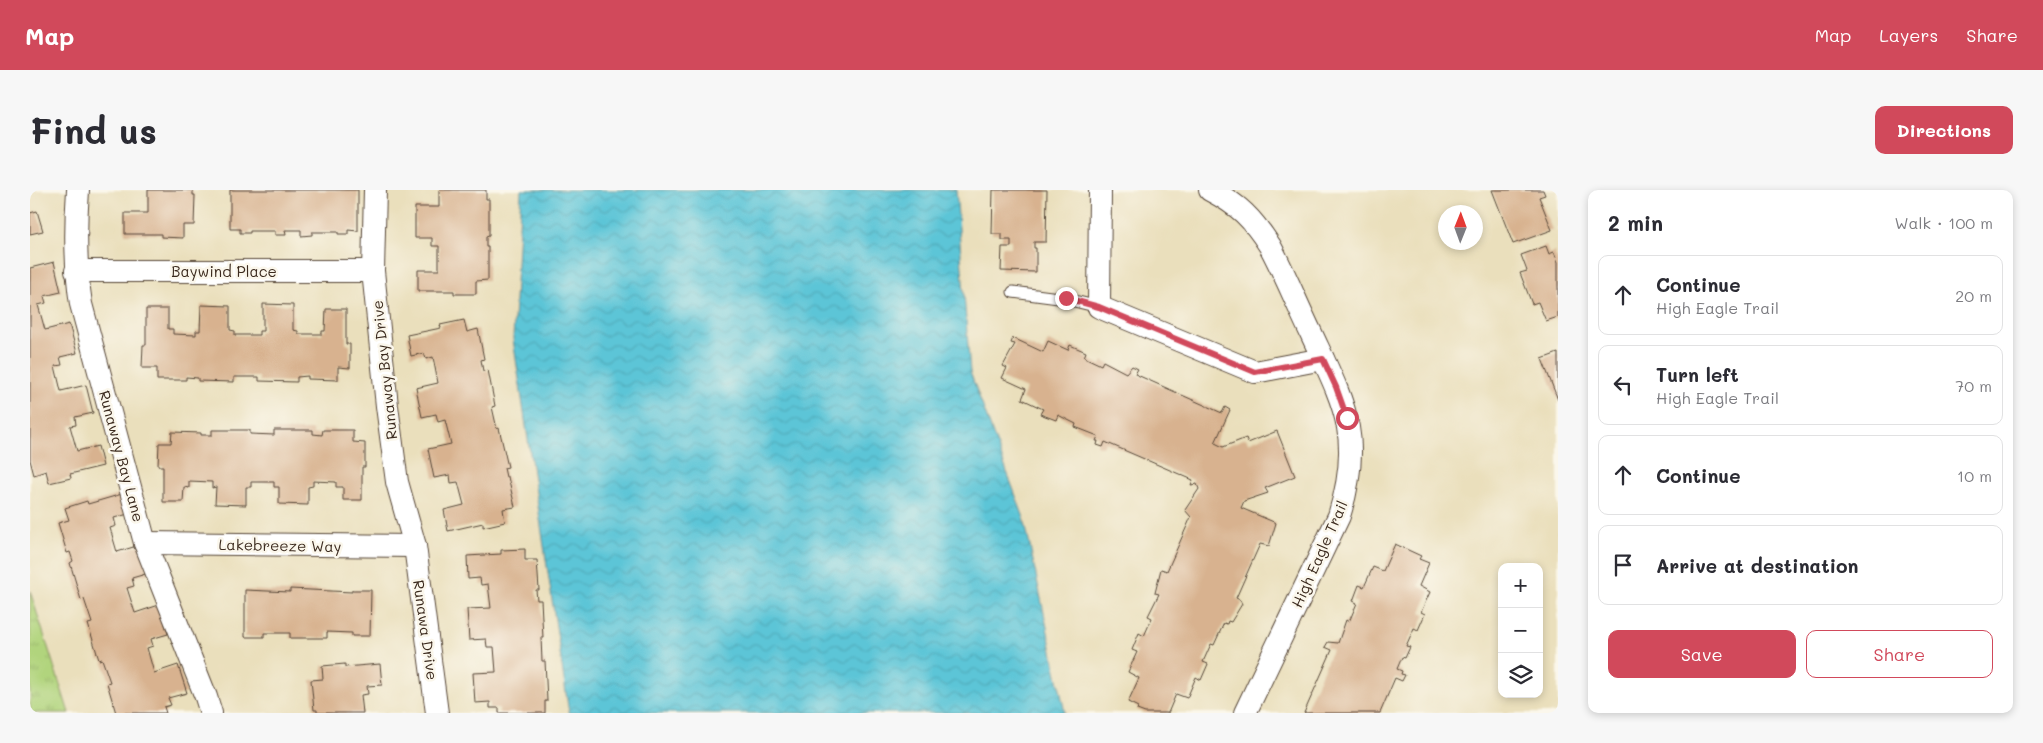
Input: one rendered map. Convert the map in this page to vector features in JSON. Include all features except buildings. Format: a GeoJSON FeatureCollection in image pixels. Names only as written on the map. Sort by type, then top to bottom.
{"type":"FeatureCollection","features":[{"type":"Feature","properties":{"kind":"street","name":"Runaway Bay Lane"},"geometry":{"type":"LineString","coordinates":[[78,190],[75,231],[76,271],[81,304],[145,543],[211,713]]}},
{"type":"Feature","properties":{"kind":"street","name":"Runaway Bay Drive"},"geometry":{"type":"LineString","coordinates":[[375,190],[373,271],[397,482],[415,546]]}},
{"type":"Feature","properties":{"kind":"street"},"geometry":{"type":"LineString","coordinates":[[1100,190],[1099,307],[1255,372],[1323,359]]}},
{"type":"Feature","properties":{"kind":"street","name":"High Eagle Trail"},"geometry":{"type":"LineString","coordinates":[[1210,190],[1237,206],[1261,230],[1274,253],[1340,397],[1349,428],[1351,461],[1340,516],[1245,713]]}},
{"type":"Feature","properties":{"kind":"street","name":"Baywind Place"},"geometry":{"type":"LineString","coordinates":[[76,271],[373,271]]}},
{"type":"Feature","properties":{"kind":"street","name":"Lakebreeze Way"},"geometry":{"type":"LineString","coordinates":[[145,543],[415,546]]}},
{"type":"Feature","properties":{"kind":"street","name":"Runawa Drive"},"geometry":{"type":"LineString","coordinates":[[415,546],[437,713]]}},
{"type":"Feature","properties":{"kind":"lane"},"geometry":{"type":"LineString","coordinates":[[1013,292],[1066,298],[1099,307]]}},
{"type":"Feature","properties":{"kind":"green space"},"geometry":{"type":"Polygon","coordinates":[[[30,591],[69,713],[30,713],[30,591]]]}},
{"type":"Feature","properties":{"kind":"water"},"geometry":{"type":"Polygon","coordinates":[[[521,190],[956,190],[970,372],[1024,518],[1065,713],[569,713],[513,339],[521,190]]]}},
{"type":"Feature","properties":{"kind":"route"},"geometry":{"type":"LineString","coordinates":[[1066,298],[1099,307],[1255,372],[1323,359],[1347,418]]}}]}
